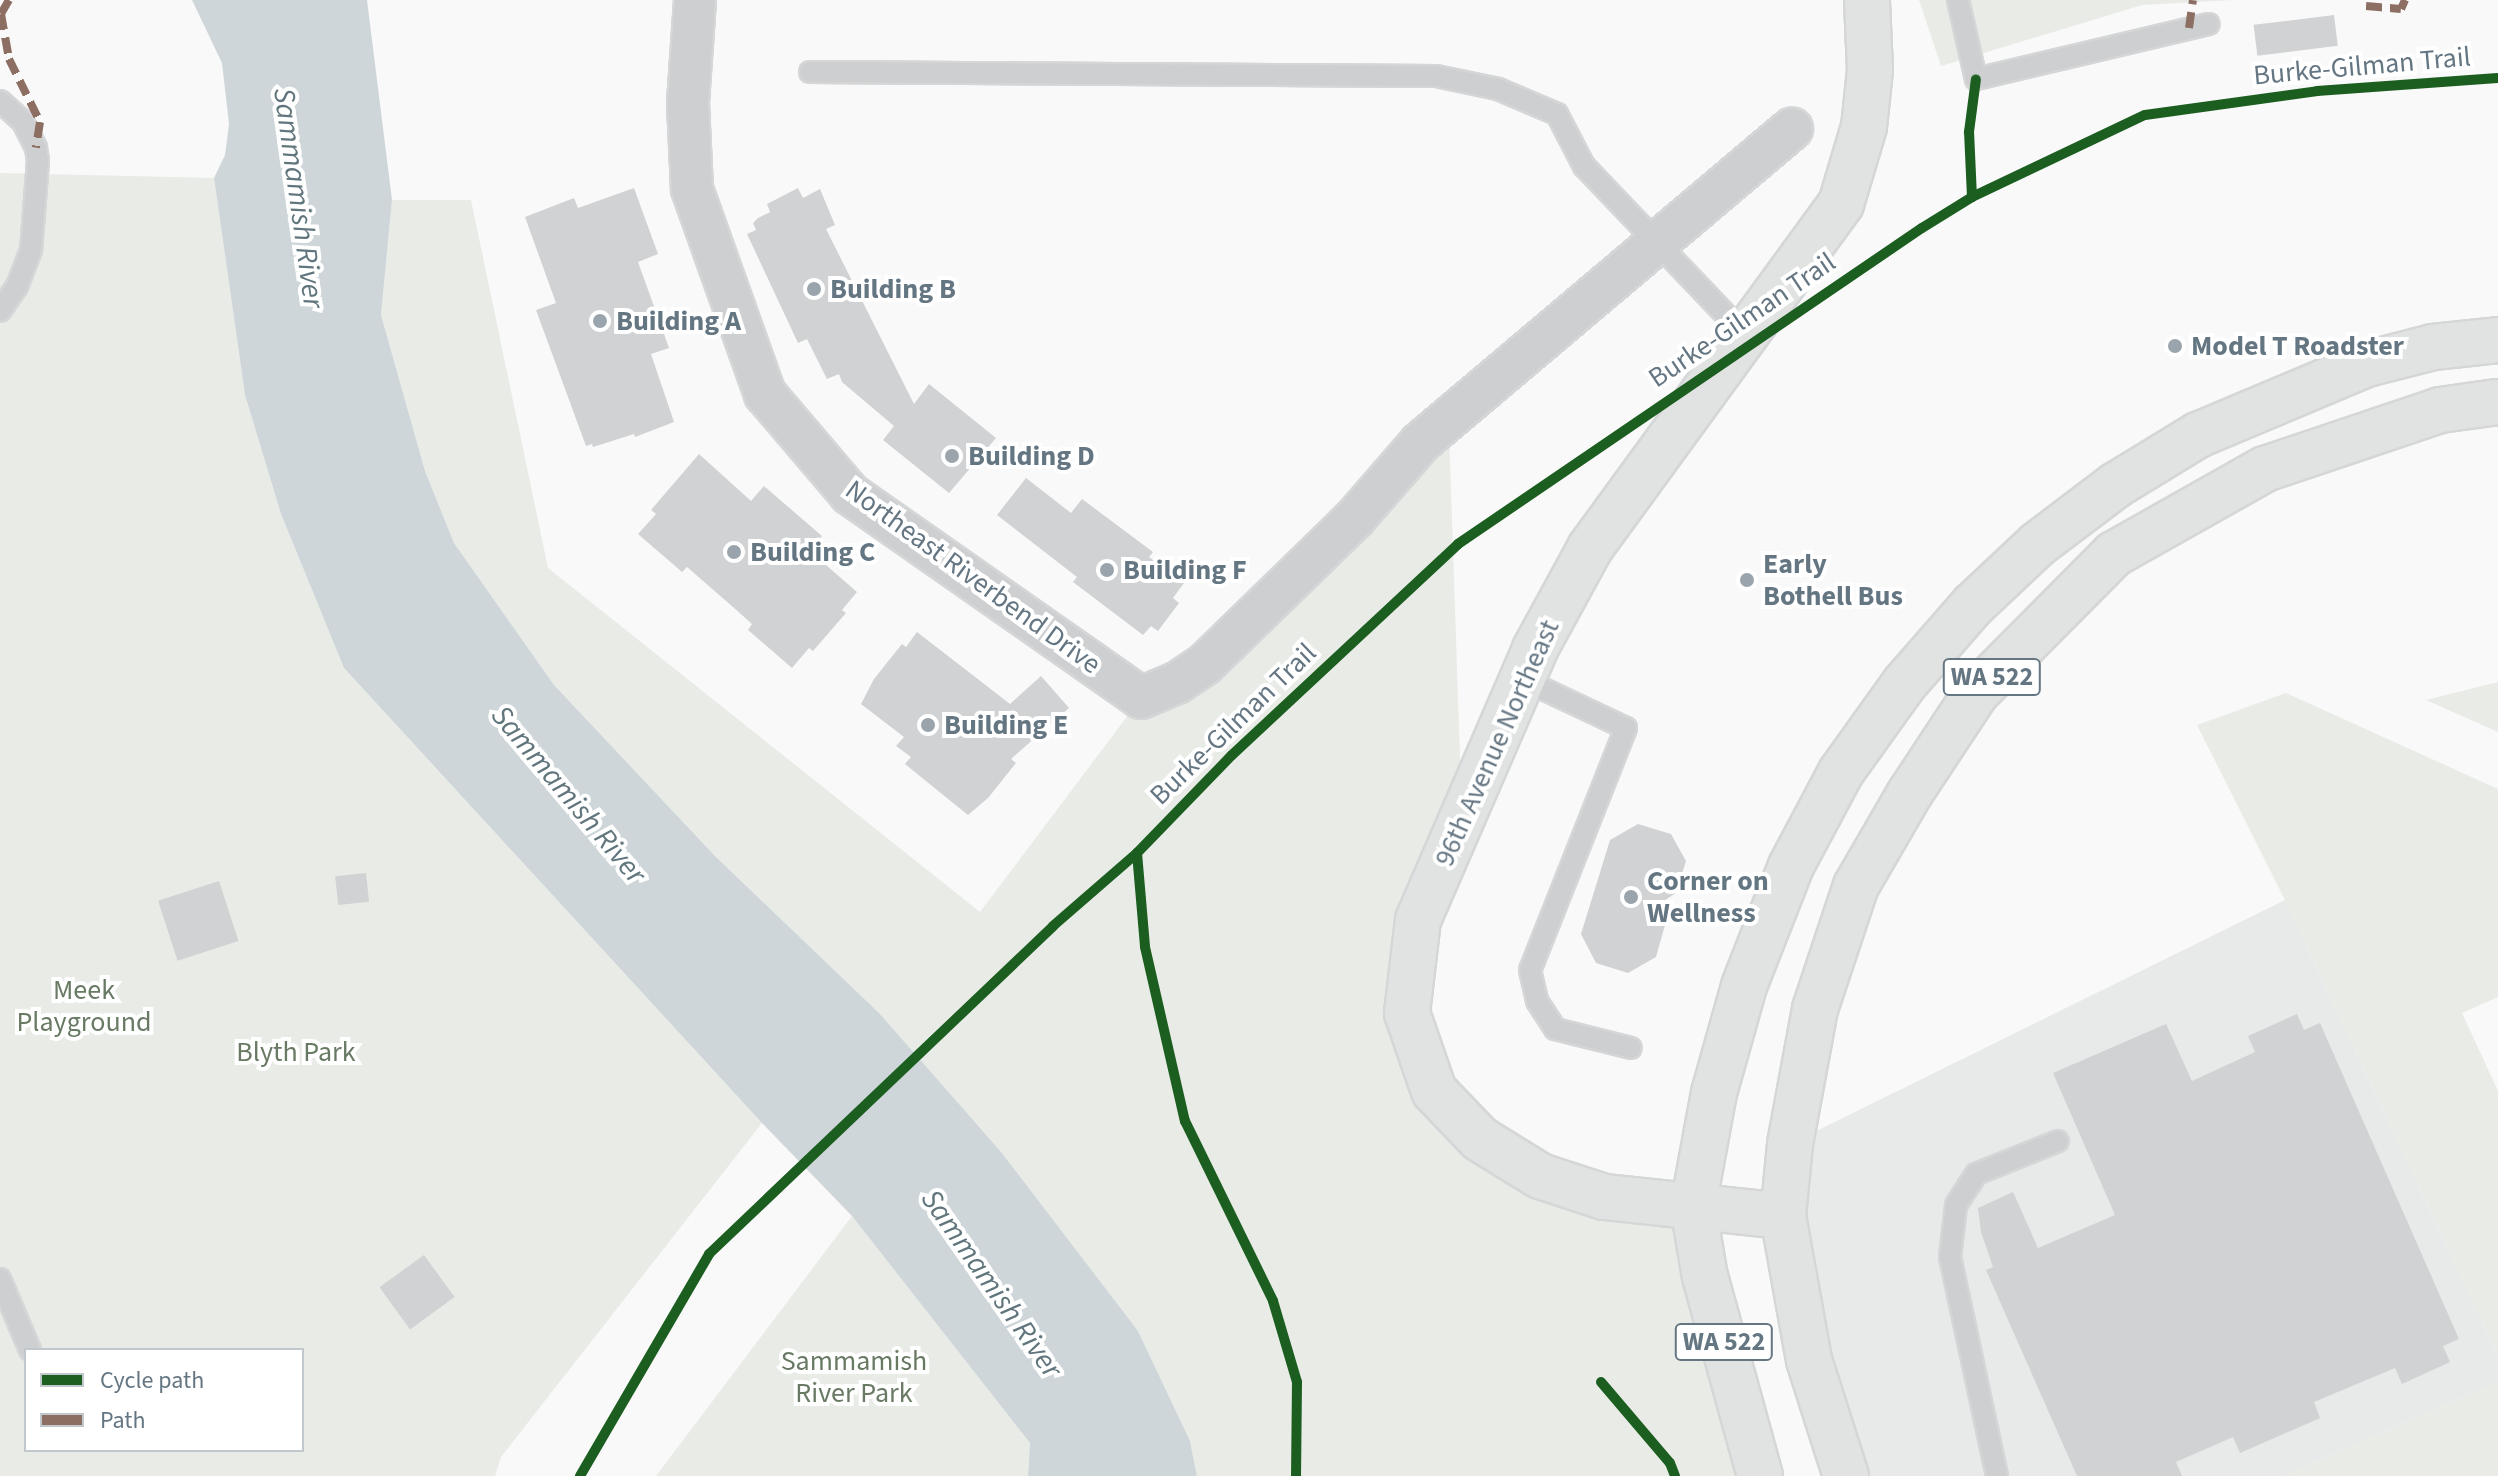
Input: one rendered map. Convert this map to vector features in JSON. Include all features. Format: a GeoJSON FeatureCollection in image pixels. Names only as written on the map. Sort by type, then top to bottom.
{"type":"FeatureCollection","features":[{"type":"Feature","properties":{"kind":"main road","name":"96th Avenue Northeast"},"geometry":{"type":"LineString","coordinates":[[1783,1216],[1604,1197],[1540,1176],[1480,1139],[1434,1091],[1407,1013],[1418,920],[1520,678],[1590,548],[1841,204],[1864,127],[1870,70],[1867,0]]}},
{"type":"Feature","properties":{"kind":"main road","name":"WA 522"},"geometry":{"type":"LineString","coordinates":[[1760,1476],[1705,1277],[1693,1207],[1714,1093],[1744,986],[1791,866],[1841,772],[1904,684],[1973,605],[2060,527],[2116,485],[2198,435],[2367,364],[2433,347],[2498,340]]}},
{"type":"Feature","properties":{"kind":"main road","name":"WA 522"},"geometry":{"type":"LineString","coordinates":[[1846,1476],[1809,1360],[1783,1216],[1790,1144],[1815,1009],[1856,886],[1910,793],[1976,693],[2114,554],[2265,469],[2440,410],[2498,402]]}},
{"type":"Feature","properties":{"kind":"street","name":"Northeast Riverbend Drive"},"geometry":{"type":"LineString","coordinates":[[695,0],[688,104],[692,189],[765,394],[850,494],[1141,698],[1177,683],[1204,665],[1356,517],[1420,443],[1654,242]]}},
{"type":"Feature","properties":{"kind":"street"},"geometry":{"type":"LineString","coordinates":[[1654,242],[1792,129]]}},
{"type":"Feature","properties":{"kind":"lane"},"geometry":{"type":"LineString","coordinates":[[1958,0],[1976,79],[2209,24]]}},
{"type":"Feature","properties":{"kind":"lane"},"geometry":{"type":"LineString","coordinates":[[810,72],[1436,76],[1498,89],[1557,114],[1584,166],[1745,335]]}},
{"type":"Feature","properties":{"kind":"lane"},"geometry":{"type":"LineString","coordinates":[[0,101],[23,122],[36,148],[38,160],[31,250],[17,286],[0,311]]}},
{"type":"Feature","properties":{"kind":"lane"},"geometry":{"type":"LineString","coordinates":[[1520,678],[1626,728],[1530,970],[1537,1001],[1555,1029],[1631,1048]]}},
{"type":"Feature","properties":{"kind":"lane"},"geometry":{"type":"LineString","coordinates":[[1997,1476],[1950,1257],[1956,1205],[1976,1174],[2058,1141]]}},
{"type":"Feature","properties":{"kind":"lane"},"geometry":{"type":"LineString","coordinates":[[0,1279],[29,1348]]}},
{"type":"Feature","properties":{"kind":"shaded area"},"geometry":{"type":"Polygon","coordinates":[[[2285,900],[2498,1356],[2498,1382],[2284,1476],[1846,1476],[1790,1144],[2285,900]]]}},
{"type":"Feature","properties":{"kind":"green space"},"geometry":{"type":"Polygon","coordinates":[[[1919,0],[2233,0],[2142,5],[1941,66],[1919,0]]]}},
{"type":"Feature","properties":{"kind":"green space","name":"Blyth Park"},"geometry":{"type":"Polygon","coordinates":[[[0,173],[214,178],[245,395],[281,514],[344,668],[762,1123],[501,1457],[495,1476],[0,1476],[0,173]]]}},
{"type":"Feature","properties":{"kind":"green space"},"geometry":{"type":"Polygon","coordinates":[[[392,200],[471,200],[548,568],[980,912],[1141,698],[1449,431],[1462,818],[1407,1014],[1480,1139],[1693,1207],[1760,1476],[1197,1476],[1190,1441],[1138,1331],[879,1013],[715,856],[554,685],[454,543],[425,471],[381,315],[392,200]]]}},
{"type":"Feature","properties":{"kind":"green space"},"geometry":{"type":"Polygon","coordinates":[[[2498,682],[2498,732],[2426,700],[2498,682]]]}},
{"type":"Feature","properties":{"kind":"green space"},"geometry":{"type":"Polygon","coordinates":[[[2286,693],[2498,789],[2498,997],[2462,1013],[2498,1091],[2498,1356],[2285,900],[2197,725],[2286,693]]]}},
{"type":"Feature","properties":{"kind":"green space","name":"Sammamish River Park"},"geometry":{"type":"Polygon","coordinates":[[[852,1216],[1030,1443],[1028,1476],[656,1476],[852,1216]]]}},
{"type":"Feature","properties":{"kind":"green space"},"geometry":{"type":"Polygon","coordinates":[[[2498,1382],[2498,1476],[2284,1476],[2498,1382]]]}},
{"type":"Feature","properties":{"kind":"water","name":"Sammamish River"},"geometry":{"type":"Polygon","coordinates":[[[192,0],[367,0],[392,200],[381,315],[425,471],[454,543],[554,685],[715,856],[879,1013],[1001,1152],[1138,1331],[1190,1441],[1197,1476],[1028,1476],[1030,1443],[852,1216],[762,1123],[344,668],[281,514],[245,395],[214,178],[225,155],[229,124],[222,63],[192,0]]]}},
{"type":"Feature","properties":{"kind":"building"},"geometry":{"type":"Polygon","coordinates":[[[2334,15],[2338,46],[2257,56],[2254,25],[2334,15]]]}},
{"type":"Feature","properties":{"kind":"building","name":"Building A"},"geometry":{"type":"Polygon","coordinates":[[[634,188],[658,254],[638,262],[669,348],[651,354],[674,422],[635,437],[634,434],[593,447],[592,444],[586,446],[536,310],[556,303],[525,217],[574,198],[578,208],[634,188]]]}},
{"type":"Feature","properties":{"kind":"building","name":"Building B"},"geometry":{"type":"Polygon","coordinates":[[[798,188],[803,198],[820,189],[835,225],[826,229],[914,404],[929,384],[996,438],[949,493],[883,440],[894,426],[842,382],[839,374],[827,379],[807,339],[798,343],[747,234],[756,230],[753,223],[758,218],[770,212],[767,204],[798,188]]]}},
{"type":"Feature","properties":{"kind":"building","name":"Building C"},"geometry":{"type":"Polygon","coordinates":[[[699,454],[751,501],[764,486],[822,536],[810,551],[857,592],[842,610],[846,613],[813,651],[809,648],[792,668],[748,630],[752,624],[733,607],[687,567],[682,572],[638,534],[656,514],[651,510],[699,454]]]}},
{"type":"Feature","properties":{"kind":"building","name":"Building F"},"geometry":{"type":"Polygon","coordinates":[[[1026,478],[1071,513],[1082,499],[1153,552],[1149,557],[1184,583],[1173,598],[1179,603],[1158,631],[1151,626],[1143,635],[1073,582],[1077,577],[997,515],[1026,478]]]}},
{"type":"Feature","properties":{"kind":"building","name":"Building E"},"geometry":{"type":"Polygon","coordinates":[[[917,632],[1010,704],[1041,676],[1069,708],[1011,759],[1016,763],[988,798],[968,815],[905,764],[911,757],[896,746],[904,737],[861,704],[874,679],[902,644],[906,647],[917,632]]]}},
{"type":"Feature","properties":{"kind":"building","name":"Corner on Wellness"},"geometry":{"type":"Polygon","coordinates":[[[1638,824],[1671,834],[1686,861],[1676,893],[1656,906],[1665,925],[1656,957],[1628,973],[1596,963],[1581,934],[1610,840],[1638,824]]]}},
{"type":"Feature","properties":{"kind":"building"},"geometry":{"type":"Polygon","coordinates":[[[366,873],[369,902],[338,905],[335,876],[366,873]]]}},
{"type":"Feature","properties":{"kind":"building"},"geometry":{"type":"Polygon","coordinates":[[[219,881],[238,941],[178,961],[158,901],[219,881]]]}},
{"type":"Feature","properties":{"kind":"building"},"geometry":{"type":"Polygon","coordinates":[[[2297,1014],[2304,1030],[2320,1023],[2459,1339],[2443,1346],[2450,1362],[2402,1384],[2395,1368],[2314,1402],[2320,1418],[2240,1453],[2233,1437],[2176,1462],[2182,1476],[2077,1476],[1986,1270],[1993,1267],[1981,1232],[1978,1208],[2013,1192],[2038,1248],[2115,1215],[2053,1073],[2166,1024],[2192,1081],[2255,1052],[2248,1036],[2297,1014]]]}},
{"type":"Feature","properties":{"kind":"building"},"geometry":{"type":"Polygon","coordinates":[[[424,1255],[455,1297],[410,1329],[380,1287],[424,1255]]]}},
{"type":"Feature","properties":{"kind":"marked path"},"geometry":{"type":"LineString","coordinates":[[9,0],[1,14],[9,59],[40,122],[36,148]]}},
{"type":"Feature","properties":{"kind":"marked path"},"geometry":{"type":"LineString","coordinates":[[2189,28],[2193,0]]}},
{"type":"Feature","properties":{"kind":"marked path"},"geometry":{"type":"LineString","coordinates":[[2366,6],[2401,9],[2405,0]]}},
{"type":"Feature","properties":{"kind":"cycle path","name":"Burke-Gilman Trail"},"geometry":{"type":"LineString","coordinates":[[580,1476],[709,1254],[1053,926],[1137,853],[1232,755],[1458,544],[1922,228],[1972,197],[2145,115],[2317,91],[2498,78]]}},
{"type":"Feature","properties":{"kind":"cycle path"},"geometry":{"type":"LineString","coordinates":[[1972,197],[1969,132],[1976,79]]}},
{"type":"Feature","properties":{"kind":"cycle path"},"geometry":{"type":"LineString","coordinates":[[1137,853],[1145,947],[1185,1121],[1273,1301],[1297,1382],[1296,1476]]}},
{"type":"Feature","properties":{"kind":"cycle path"},"geometry":{"type":"LineString","coordinates":[[1601,1382],[1670,1463],[1675,1476]]}},
{"type":"Feature","properties":{"kind":"place","name":"Building B"},"geometry":{"type":"Point","coordinates":[814,289]}},
{"type":"Feature","properties":{"kind":"place","name":"Building A"},"geometry":{"type":"Point","coordinates":[600,321]}},
{"type":"Feature","properties":{"kind":"place","name":"Model T Roadster"},"geometry":{"type":"Point","coordinates":[2175,346]}},
{"type":"Feature","properties":{"kind":"place","name":"Building D"},"geometry":{"type":"Point","coordinates":[952,456]}},
{"type":"Feature","properties":{"kind":"place","name":"Building C"},"geometry":{"type":"Point","coordinates":[734,552]}},
{"type":"Feature","properties":{"kind":"place","name":"Building F"},"geometry":{"type":"Point","coordinates":[1107,570]}},
{"type":"Feature","properties":{"kind":"place","name":"Early Bothell Bus"},"geometry":{"type":"Point","coordinates":[1747,580]}},
{"type":"Feature","properties":{"kind":"place","name":"Building E"},"geometry":{"type":"Point","coordinates":[928,725]}},
{"type":"Feature","properties":{"kind":"place","name":"Corner on Wellness"},"geometry":{"type":"Point","coordinates":[1631,897]}},
{"type":"Feature","properties":{"kind":"park label","name":"Meek Playground"},"geometry":{"type":"Point","coordinates":[84,1006]}}]}
